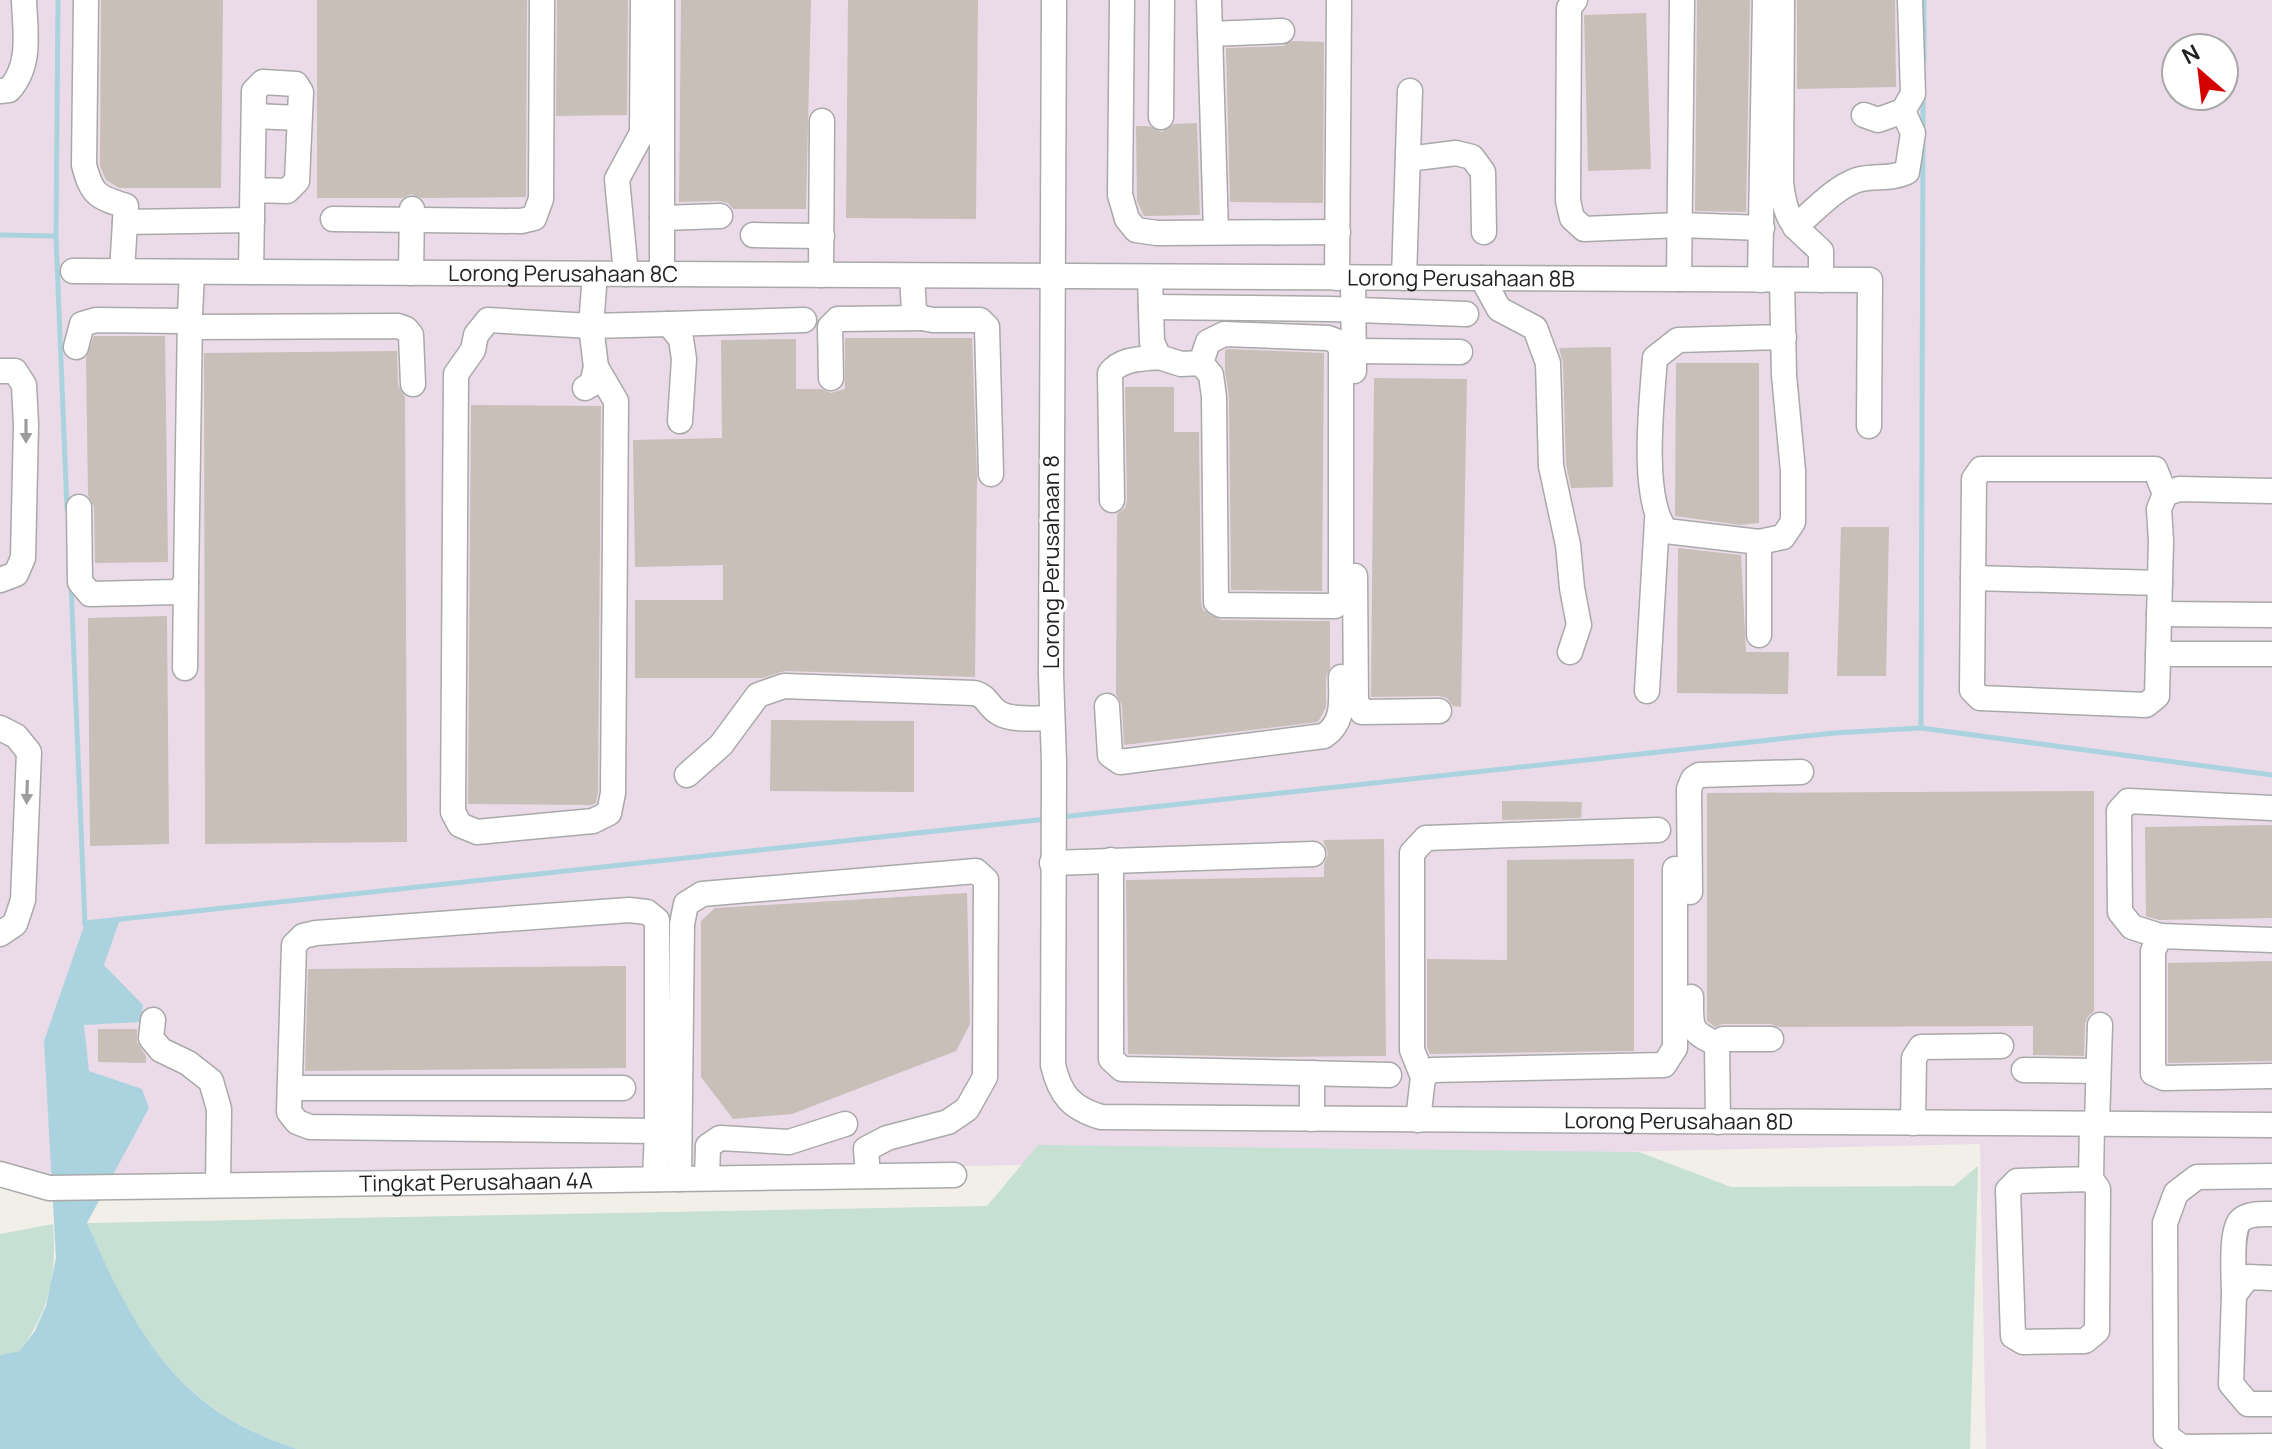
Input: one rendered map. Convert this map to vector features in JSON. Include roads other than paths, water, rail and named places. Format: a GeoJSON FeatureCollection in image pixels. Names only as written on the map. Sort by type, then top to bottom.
{"type":"FeatureCollection","features":[{"type":"Feature","properties":{"kind":"street"},"geometry":{"type":"LineString","coordinates":[[0,91],[9,90],[21,74],[26,50],[24,0]]}},
{"type":"Feature","properties":{"kind":"street"},"geometry":{"type":"LineString","coordinates":[[86,0],[84,165],[90,188],[102,198],[126,206],[122,271]]}},
{"type":"Feature","properties":{"kind":"street"},"geometry":{"type":"LineString","coordinates":[[333,219],[412,214],[521,221],[534,218],[541,199],[542,0]]}},
{"type":"Feature","properties":{"kind":"street"},"geometry":{"type":"LineString","coordinates":[[626,274],[617,179],[642,133],[643,0]]}},
{"type":"Feature","properties":{"kind":"street"},"geometry":{"type":"LineString","coordinates":[[662,0],[662,274]]}},
{"type":"Feature","properties":{"kind":"street","name":"Lorong Perusahaan 8"},"geometry":{"type":"LineString","coordinates":[[1054,0],[1053,1065],[1057,1084],[1069,1100],[1084,1112]]}},
{"type":"Feature","properties":{"kind":"street"},"geometry":{"type":"LineString","coordinates":[[1122,0],[1120,195],[1127,219],[1136,230],[1338,232]]}},
{"type":"Feature","properties":{"kind":"street"},"geometry":{"type":"LineString","coordinates":[[1161,117],[1162,0]]}},
{"type":"Feature","properties":{"kind":"street"},"geometry":{"type":"LineString","coordinates":[[1209,0],[1216,232]]}},
{"type":"Feature","properties":{"kind":"street"},"geometry":{"type":"LineString","coordinates":[[1339,0],[1338,232],[1353,310],[1356,701],[1362,712],[1439,711]]}},
{"type":"Feature","properties":{"kind":"street"},"geometry":{"type":"LineString","coordinates":[[1575,0],[1569,8],[1568,201],[1572,218],[1584,229],[1680,225],[1762,228]]}},
{"type":"Feature","properties":{"kind":"street"},"geometry":{"type":"LineString","coordinates":[[1679,279],[1682,0]]}},
{"type":"Feature","properties":{"kind":"street"},"geometry":{"type":"LineString","coordinates":[[1657,520],[1666,531],[1759,542],[1783,537],[1793,522],[1793,471],[1784,337],[1762,228],[1765,0]]}},
{"type":"Feature","properties":{"kind":"street"},"geometry":{"type":"LineString","coordinates":[[1782,0],[1781,183],[1784,210],[1795,227],[1821,251],[1821,280]]}},
{"type":"Feature","properties":{"kind":"street"},"geometry":{"type":"LineString","coordinates":[[1864,115],[1878,120],[1903,111],[1913,94],[1910,0]]}},
{"type":"Feature","properties":{"kind":"street"},"geometry":{"type":"LineString","coordinates":[[1210,34],[1282,31]]}},
{"type":"Feature","properties":{"kind":"street"},"geometry":{"type":"LineString","coordinates":[[251,272],[254,91],[263,82],[296,84],[301,92],[297,181],[287,191],[253,190]]}},
{"type":"Feature","properties":{"kind":"street"},"geometry":{"type":"LineString","coordinates":[[1404,278],[1410,91]]}},
{"type":"Feature","properties":{"kind":"street"},"geometry":{"type":"LineString","coordinates":[[1795,227],[1828,198],[1856,180],[1895,178],[1907,172],[1913,133],[1903,111]]}},
{"type":"Feature","properties":{"kind":"street"},"geometry":{"type":"LineString","coordinates":[[254,116],[299,118]]}},
{"type":"Feature","properties":{"kind":"street"},"geometry":{"type":"LineString","coordinates":[[821,275],[822,121]]}},
{"type":"Feature","properties":{"kind":"street"},"geometry":{"type":"LineString","coordinates":[[1408,159],[1456,153],[1472,157],[1483,172],[1484,232]]}},
{"type":"Feature","properties":{"kind":"street"},"geometry":{"type":"LineString","coordinates":[[411,273],[412,214]]}},
{"type":"Feature","properties":{"kind":"street"},"geometry":{"type":"LineString","coordinates":[[662,218],[720,216]]}},
{"type":"Feature","properties":{"kind":"street"},"geometry":{"type":"LineString","coordinates":[[125,222],[252,220]]}},
{"type":"Feature","properties":{"kind":"street"},"geometry":{"type":"LineString","coordinates":[[753,235],[822,236]]}},
{"type":"Feature","properties":{"kind":"street","name":"Lorong Perusahaan 8C"},"geometry":{"type":"LineString","coordinates":[[73,271],[1052,276]]}},
{"type":"Feature","properties":{"kind":"street"},"geometry":{"type":"LineString","coordinates":[[185,668],[192,272]]}},
{"type":"Feature","properties":{"kind":"street"},"geometry":{"type":"LineString","coordinates":[[595,274],[591,326],[591,378],[616,401],[613,793],[609,813],[593,821],[477,832],[460,825],[453,812],[456,374],[473,350],[476,335],[488,320],[591,326],[804,320]]}},
{"type":"Feature","properties":{"kind":"street"},"geometry":{"type":"LineString","coordinates":[[912,276],[914,311],[922,318]]}},
{"type":"Feature","properties":{"kind":"street","name":"Lorong Perusahaan 8B"},"geometry":{"type":"LineString","coordinates":[[1052,276],[1870,280],[1869,426]]}},
{"type":"Feature","properties":{"kind":"street"},"geometry":{"type":"LineString","coordinates":[[1150,277],[1152,342],[1159,357]]}},
{"type":"Feature","properties":{"kind":"street"},"geometry":{"type":"LineString","coordinates":[[1482,278],[1499,309],[1535,328],[1548,363],[1551,466],[1568,545],[1579,625],[1570,652]]}},
{"type":"Feature","properties":{"kind":"street"},"geometry":{"type":"LineString","coordinates":[[1151,307],[1466,314]]}},
{"type":"Feature","properties":{"kind":"street"},"geometry":{"type":"LineString","coordinates":[[831,378],[830,327],[838,319],[980,320],[987,327],[991,474]]}},
{"type":"Feature","properties":{"kind":"street"},"geometry":{"type":"LineString","coordinates":[[76,347],[82,324],[96,320],[398,326],[411,335],[413,384]]}},
{"type":"Feature","properties":{"kind":"street"},"geometry":{"type":"LineString","coordinates":[[669,324],[681,339],[684,359],[680,421]]}},
{"type":"Feature","properties":{"kind":"street"},"geometry":{"type":"LineString","coordinates":[[1107,706],[1110,755],[1120,762],[1324,736],[1335,729],[1341,715],[1341,349],[1336,341],[1328,338],[1224,334],[1208,342],[1201,363]]}},
{"type":"Feature","properties":{"kind":"street"},"geometry":{"type":"LineString","coordinates":[[1647,691],[1657,520],[1649,448],[1655,358],[1678,340],[1784,337]]}},
{"type":"Feature","properties":{"kind":"street"},"geometry":{"type":"LineString","coordinates":[[1354,351],[1460,352]]}},
{"type":"Feature","properties":{"kind":"street"},"geometry":{"type":"LineString","coordinates":[[1112,500],[1110,373],[1116,365],[1127,361],[1159,357],[1181,364],[1201,363]]}},
{"type":"Feature","properties":{"kind":"street"},"geometry":{"type":"LineString","coordinates":[[1201,363],[1211,375],[1214,397],[1216,602],[1221,605],[1327,608],[1335,606],[1341,599]]}},
{"type":"Feature","properties":{"kind":"street"},"geometry":{"type":"LineString","coordinates":[[0,371],[15,371],[24,385],[26,425],[23,558],[16,574],[0,580]]}},
{"type":"Feature","properties":{"kind":"street"},"geometry":{"type":"LineString","coordinates":[[1981,469],[2155,469],[2165,494],[2159,509],[2157,696],[2146,705],[1980,698],[1972,690],[1973,578],[1974,479],[1981,469]]}},
{"type":"Feature","properties":{"kind":"street"},"geometry":{"type":"LineString","coordinates":[[2165,494],[2179,489],[2272,491]]}},
{"type":"Feature","properties":{"kind":"street"},"geometry":{"type":"LineString","coordinates":[[79,507],[80,582],[90,594],[178,592],[186,582]]}},
{"type":"Feature","properties":{"kind":"street"},"geometry":{"type":"LineString","coordinates":[[1759,542],[1759,635]]}},
{"type":"Feature","properties":{"kind":"street"},"geometry":{"type":"LineString","coordinates":[[1973,578],[2160,583]]}},
{"type":"Feature","properties":{"kind":"street"},"geometry":{"type":"LineString","coordinates":[[2159,614],[2272,615]]}},
{"type":"Feature","properties":{"kind":"street"},"geometry":{"type":"LineString","coordinates":[[2158,654],[2272,654]]}},
{"type":"Feature","properties":{"kind":"street"},"geometry":{"type":"LineString","coordinates":[[687,775],[721,745],[758,695],[784,686],[974,693],[986,699],[995,712],[1003,716],[1052,718]]}},
{"type":"Feature","properties":{"kind":"street"},"geometry":{"type":"LineString","coordinates":[[0,728],[16,736],[29,752],[23,900],[15,924],[0,934]]}},
{"type":"Feature","properties":{"kind":"street"},"geometry":{"type":"LineString","coordinates":[[1717,1044],[1697,1034],[1691,1026],[1689,789],[1693,779],[1699,775],[1801,772]]}},
{"type":"Feature","properties":{"kind":"street"},"geometry":{"type":"LineString","coordinates":[[2272,808],[2128,801],[2119,811],[2120,912],[2132,927],[2160,936],[2272,940]]}},
{"type":"Feature","properties":{"kind":"street"},"geometry":{"type":"LineString","coordinates":[[1418,1120],[1423,1077],[1412,1050],[1412,853],[1426,838],[1658,830]]}},
{"type":"Feature","properties":{"kind":"street"},"geometry":{"type":"LineString","coordinates":[[1052,853],[1111,860],[1313,854]]}},
{"type":"Feature","properties":{"kind":"street"},"geometry":{"type":"LineString","coordinates":[[1111,860],[1111,1059],[1122,1069],[1389,1075]]}},
{"type":"Feature","properties":{"kind":"street"},"geometry":{"type":"LineString","coordinates":[[1423,1077],[1432,1070],[1664,1065],[1675,1048],[1675,869]]}},
{"type":"Feature","properties":{"kind":"street"},"geometry":{"type":"LineString","coordinates":[[667,1179],[682,924],[686,904],[702,894],[976,871],[986,880],[985,1077],[967,1109],[948,1122],[887,1138],[866,1149],[868,1176]]}},
{"type":"Feature","properties":{"kind":"street"},"geometry":{"type":"LineString","coordinates":[[657,1131],[310,1127],[297,1122],[289,1112],[294,945],[303,936],[316,933],[629,910],[647,912],[657,920],[657,1131],[667,1179]]}},
{"type":"Feature","properties":{"kind":"street"},"geometry":{"type":"LineString","coordinates":[[2160,936],[2153,951],[2153,1073],[2164,1078],[2272,1076]]}},
{"type":"Feature","properties":{"kind":"street"},"geometry":{"type":"LineString","coordinates":[[153,1020],[151,1038],[161,1050],[188,1063],[211,1081],[219,1109],[218,1185]]}},
{"type":"Feature","properties":{"kind":"street"},"geometry":{"type":"LineString","coordinates":[[2091,1179],[2017,1181],[2008,1190],[2013,1336],[2023,1342],[2085,1341],[2097,1331],[2098,1189],[2091,1179],[2100,1025]]}},
{"type":"Feature","properties":{"kind":"street"},"geometry":{"type":"LineString","coordinates":[[1717,1044],[1723,1039],[1771,1039]]}},
{"type":"Feature","properties":{"kind":"street"},"geometry":{"type":"LineString","coordinates":[[1717,1044],[1718,1122]]}},
{"type":"Feature","properties":{"kind":"street"},"geometry":{"type":"LineString","coordinates":[[1913,1123],[1914,1058],[1921,1047],[2001,1046]]}},
{"type":"Feature","properties":{"kind":"street"},"geometry":{"type":"LineString","coordinates":[[2024,1070],[2097,1071]]}},
{"type":"Feature","properties":{"kind":"street"},"geometry":{"type":"LineString","coordinates":[[1312,1073],[1312,1119]]}},
{"type":"Feature","properties":{"kind":"street"},"geometry":{"type":"LineString","coordinates":[[290,1088],[623,1088]]}},
{"type":"Feature","properties":{"kind":"street","name":"Lorong Perusahaan 8D"},"geometry":{"type":"LineString","coordinates":[[1084,1112],[1101,1117],[2272,1125]]}},
{"type":"Feature","properties":{"kind":"street"},"geometry":{"type":"LineString","coordinates":[[707,1178],[708,1146],[720,1138],[789,1142],[845,1124]]}},
{"type":"Feature","properties":{"kind":"street","name":"Tingkat Perusahaan 4A"},"geometry":{"type":"LineString","coordinates":[[0,1174],[49,1188],[954,1175]]}},
{"type":"Feature","properties":{"kind":"street"},"geometry":{"type":"LineString","coordinates":[[2272,1176],[2197,1177],[2176,1193],[2165,1223],[2166,1436],[2182,1447],[2272,1446]]}},
{"type":"Feature","properties":{"kind":"street"},"geometry":{"type":"LineString","coordinates":[[2272,1214],[2257,1214],[2241,1220],[2235,1230],[2231,1384],[2248,1404],[2272,1404]]}},
{"type":"Feature","properties":{"kind":"street"},"geometry":{"type":"LineString","coordinates":[[2234,1295],[2248,1277],[2272,1278]]}},
{"type":"Feature","properties":{"kind":"water"},"geometry":{"type":"Polygon","coordinates":[[[120,919],[104,965],[143,1005],[140,1022],[84,1025],[89,1071],[142,1089],[149,1108],[87,1223],[123,1299],[165,1363],[190,1389],[220,1413],[255,1433],[297,1449],[0,1449],[0,1355],[19,1351],[35,1331],[46,1306],[56,1258],[44,1041],[85,923],[120,919]]]}},
{"type":"Feature","properties":{"kind":"waterway"},"geometry":{"type":"LineString","coordinates":[[58,0],[56,236],[67,510]]}},
{"type":"Feature","properties":{"kind":"waterway"},"geometry":{"type":"LineString","coordinates":[[1924,0],[1924,61]]}},
{"type":"Feature","properties":{"kind":"waterway"},"geometry":{"type":"LineString","coordinates":[[1923,95],[1923,129]]}},
{"type":"Feature","properties":{"kind":"waterway"},"geometry":{"type":"LineString","coordinates":[[1061,817],[1834,733],[1921,728],[1923,143]]}},
{"type":"Feature","properties":{"kind":"waterway"},"geometry":{"type":"LineString","coordinates":[[0,235],[56,236]]}},
{"type":"Feature","properties":{"kind":"waterway"},"geometry":{"type":"LineString","coordinates":[[71,584],[85,925]]}},
{"type":"Feature","properties":{"kind":"waterway"},"geometry":{"type":"LineString","coordinates":[[1921,728],[2272,775]]}},
{"type":"Feature","properties":{"kind":"waterway"},"geometry":{"type":"LineString","coordinates":[[85,923],[1047,819]]}}]}
